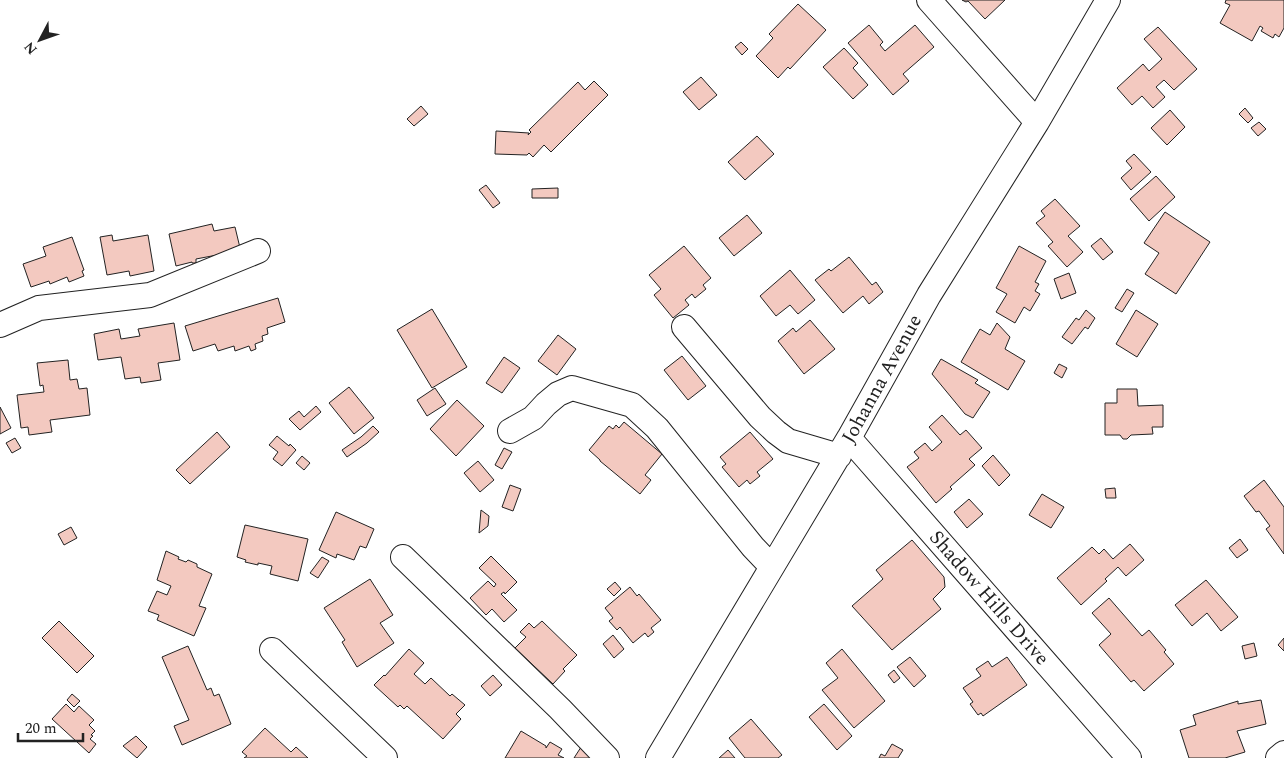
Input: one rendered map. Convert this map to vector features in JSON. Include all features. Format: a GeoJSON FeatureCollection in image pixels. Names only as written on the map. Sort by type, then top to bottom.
{"type":"FeatureCollection","features":[{"type":"Feature","properties":{"kind":"street"},"geometry":{"type":"LineString","coordinates":[[929,0],[1037,122]]}},
{"type":"Feature","properties":{"kind":"street","name":"Johanna Avenue"},"geometry":{"type":"LineString","coordinates":[[658,758],[844,447],[929,295],[1037,122],[1108,0]]}},
{"type":"Feature","properties":{"kind":"street"},"geometry":{"type":"LineString","coordinates":[[0,325],[39,308],[150,296],[258,251]]}},
{"type":"Feature","properties":{"kind":"street"},"geometry":{"type":"LineString","coordinates":[[684,327],[760,417],[788,441],[844,447]]}},
{"type":"Feature","properties":{"kind":"street"},"geometry":{"type":"LineString","coordinates":[[510,431],[533,418],[558,394],[572,388],[632,405],[657,428],[753,547],[772,567]]}},
{"type":"Feature","properties":{"kind":"street","name":"Shadow Hills Drive"},"geometry":{"type":"LineString","coordinates":[[844,447],[1129,758]]}},
{"type":"Feature","properties":{"kind":"street"},"geometry":{"type":"LineString","coordinates":[[403,557],[560,709],[607,758]]}},
{"type":"Feature","properties":{"kind":"street"},"geometry":{"type":"LineString","coordinates":[[272,650],[385,758]]}},
{"type":"Feature","properties":{"kind":"street"},"geometry":{"type":"LineString","coordinates":[[1278,758],[1284,753]]}},
{"type":"Feature","properties":{"kind":"building"},"geometry":{"type":"Polygon","coordinates":[[[962,0],[1005,0],[985,19],[968,1],[962,0]]]}},
{"type":"Feature","properties":{"kind":"building"},"geometry":{"type":"Polygon","coordinates":[[[1226,0],[1284,0],[1284,28],[1279,37],[1275,34],[1273,38],[1261,31],[1263,28],[1260,26],[1252,41],[1220,23],[1230,5],[1225,3],[1226,0]]]}},
{"type":"Feature","properties":{"kind":"building"},"geometry":{"type":"Polygon","coordinates":[[[798,4],[826,30],[790,69],[788,67],[778,78],[756,56],[773,38],[769,34],[798,4]]]}},
{"type":"Feature","properties":{"kind":"building"},"geometry":{"type":"Polygon","coordinates":[[[869,25],[883,42],[880,45],[885,51],[915,25],[934,47],[903,74],[909,81],[893,95],[848,43],[869,25]]]}},
{"type":"Feature","properties":{"kind":"building"},"geometry":{"type":"Polygon","coordinates":[[[1158,27],[1197,69],[1174,90],[1164,80],[1156,87],[1165,97],[1153,108],[1142,96],[1132,105],[1117,88],[1143,64],[1149,71],[1162,59],[1144,39],[1158,27]]]}},
{"type":"Feature","properties":{"kind":"building"},"geometry":{"type":"Polygon","coordinates":[[[741,42],[748,49],[742,55],[735,47],[741,42]]]}},
{"type":"Feature","properties":{"kind":"building"},"geometry":{"type":"Polygon","coordinates":[[[844,48],[858,63],[853,68],[868,85],[853,99],[823,67],[844,48]]]}},
{"type":"Feature","properties":{"kind":"building"},"geometry":{"type":"Polygon","coordinates":[[[701,77],[717,95],[699,110],[683,92],[701,77]]]}},
{"type":"Feature","properties":{"kind":"building"},"geometry":{"type":"Polygon","coordinates":[[[594,81],[608,95],[551,152],[544,145],[533,157],[529,153],[527,155],[495,154],[496,131],[529,133],[528,135],[531,132],[529,130],[578,82],[585,90],[594,81]]]}},
{"type":"Feature","properties":{"kind":"building"},"geometry":{"type":"Polygon","coordinates":[[[421,106],[428,114],[414,126],[407,119],[421,106]]]}},
{"type":"Feature","properties":{"kind":"building"},"geometry":{"type":"Polygon","coordinates":[[[1245,108],[1253,118],[1248,123],[1239,114],[1245,108]]]}},
{"type":"Feature","properties":{"kind":"building"},"geometry":{"type":"Polygon","coordinates":[[[1170,110],[1185,127],[1167,145],[1151,128],[1170,110]]]}},
{"type":"Feature","properties":{"kind":"building"},"geometry":{"type":"Polygon","coordinates":[[[1259,122],[1266,129],[1258,136],[1251,128],[1259,122]]]}},
{"type":"Feature","properties":{"kind":"building"},"geometry":{"type":"Polygon","coordinates":[[[757,136],[774,154],[745,180],[728,162],[757,136]]]}},
{"type":"Feature","properties":{"kind":"building"},"geometry":{"type":"Polygon","coordinates":[[[1134,154],[1151,172],[1131,190],[1121,178],[1132,168],[1126,161],[1134,154]]]}},
{"type":"Feature","properties":{"kind":"building"},"geometry":{"type":"Polygon","coordinates":[[[1156,176],[1175,197],[1149,221],[1130,199],[1156,176]]]}},
{"type":"Feature","properties":{"kind":"building"},"geometry":{"type":"Polygon","coordinates":[[[486,185],[500,203],[493,208],[479,190],[486,185]]]}},
{"type":"Feature","properties":{"kind":"building"},"geometry":{"type":"Polygon","coordinates":[[[558,188],[558,198],[532,198],[532,189],[558,188]]]}},
{"type":"Feature","properties":{"kind":"building"},"geometry":{"type":"Polygon","coordinates":[[[1055,199],[1080,226],[1068,236],[1083,252],[1067,267],[1048,246],[1053,242],[1036,223],[1045,216],[1041,211],[1055,199]]]}},
{"type":"Feature","properties":{"kind":"building"},"geometry":{"type":"Polygon","coordinates":[[[1165,212],[1210,242],[1176,294],[1145,274],[1159,253],[1144,243],[1165,212]]]}},
{"type":"Feature","properties":{"kind":"building"},"geometry":{"type":"Polygon","coordinates":[[[747,215],[762,233],[734,256],[719,238],[747,215]]]}},
{"type":"Feature","properties":{"kind":"building"},"geometry":{"type":"Polygon","coordinates":[[[212,224],[214,231],[235,227],[241,252],[196,259],[196,263],[192,262],[176,266],[169,234],[212,224]]]}},
{"type":"Feature","properties":{"kind":"building"},"geometry":{"type":"Polygon","coordinates":[[[112,235],[113,241],[148,235],[154,271],[130,276],[129,271],[107,275],[100,237],[112,235]]]}},
{"type":"Feature","properties":{"kind":"building"},"geometry":{"type":"Polygon","coordinates":[[[72,237],[84,270],[82,271],[84,276],[69,282],[67,277],[50,284],[49,281],[31,287],[23,264],[46,256],[43,247],[72,237]]]}},
{"type":"Feature","properties":{"kind":"building"},"geometry":{"type":"Polygon","coordinates":[[[1101,238],[1113,252],[1103,260],[1091,246],[1101,238]]]}},
{"type":"Feature","properties":{"kind":"building"},"geometry":{"type":"Polygon","coordinates":[[[684,246],[711,278],[703,285],[706,289],[695,298],[692,294],[685,300],[689,305],[673,318],[654,295],[661,289],[649,275],[684,246]]]}},
{"type":"Feature","properties":{"kind":"building"},"geometry":{"type":"Polygon","coordinates":[[[1019,246],[1046,261],[1035,282],[1039,284],[1035,291],[1040,294],[1030,311],[1024,307],[1015,323],[996,312],[1007,294],[996,288],[1019,246]]]}},
{"type":"Feature","properties":{"kind":"building"},"geometry":{"type":"Polygon","coordinates":[[[849,257],[872,285],[876,282],[883,292],[869,304],[863,296],[843,313],[815,280],[829,269],[831,271],[849,257]]]}},
{"type":"Feature","properties":{"kind":"building"},"geometry":{"type":"Polygon","coordinates":[[[790,270],[815,300],[798,314],[790,305],[776,316],[760,296],[790,270]]]}},
{"type":"Feature","properties":{"kind":"building"},"geometry":{"type":"Polygon","coordinates":[[[1069,273],[1076,293],[1061,299],[1054,279],[1069,273]]]}},
{"type":"Feature","properties":{"kind":"building"},"geometry":{"type":"Polygon","coordinates":[[[1127,289],[1134,293],[1122,312],[1115,308],[1127,289]]]}},
{"type":"Feature","properties":{"kind":"building"},"geometry":{"type":"Polygon","coordinates":[[[278,298],[285,322],[267,328],[268,334],[262,336],[263,341],[255,344],[256,349],[251,351],[249,346],[235,351],[234,346],[218,351],[215,344],[193,351],[185,326],[278,298]]]}},
{"type":"Feature","properties":{"kind":"building"},"geometry":{"type":"Polygon","coordinates":[[[432,309],[467,367],[432,388],[397,330],[432,309]]]}},
{"type":"Feature","properties":{"kind":"building"},"geometry":{"type":"Polygon","coordinates":[[[1086,310],[1095,318],[1088,329],[1085,327],[1072,344],[1062,337],[1076,318],[1079,320],[1086,310]]]}},
{"type":"Feature","properties":{"kind":"building"},"geometry":{"type":"Polygon","coordinates":[[[1136,310],[1158,324],[1137,357],[1116,344],[1136,310]]]}},
{"type":"Feature","properties":{"kind":"building"},"geometry":{"type":"Polygon","coordinates":[[[810,320],[835,349],[804,374],[778,341],[793,328],[796,332],[810,320]]]}},
{"type":"Feature","properties":{"kind":"building"},"geometry":{"type":"Polygon","coordinates":[[[174,323],[180,360],[158,363],[161,380],[141,383],[140,377],[125,379],[121,357],[98,360],[94,334],[119,329],[121,339],[140,336],[138,329],[174,323]]]}},
{"type":"Feature","properties":{"kind":"building"},"geometry":{"type":"Polygon","coordinates":[[[997,323],[1010,337],[1005,349],[1025,361],[1008,390],[961,362],[980,329],[990,335],[997,323]]]}},
{"type":"Feature","properties":{"kind":"building"},"geometry":{"type":"Polygon","coordinates":[[[558,335],[576,349],[557,375],[538,361],[558,335]]]}},
{"type":"Feature","properties":{"kind":"building"},"geometry":{"type":"Polygon","coordinates":[[[682,356],[706,386],[688,400],[664,370],[682,356]]]}},
{"type":"Feature","properties":{"kind":"building"},"geometry":{"type":"Polygon","coordinates":[[[504,357],[520,368],[502,393],[486,383],[504,357]]]}},
{"type":"Feature","properties":{"kind":"building"},"geometry":{"type":"Polygon","coordinates":[[[941,359],[978,380],[975,383],[990,392],[973,418],[965,414],[932,374],[941,359]]]}},
{"type":"Feature","properties":{"kind":"building"},"geometry":{"type":"Polygon","coordinates":[[[68,360],[70,380],[77,379],[79,389],[87,388],[90,415],[50,420],[52,432],[29,435],[28,427],[21,428],[17,395],[44,392],[43,385],[40,386],[37,363],[68,360]]]}},
{"type":"Feature","properties":{"kind":"building"},"geometry":{"type":"Polygon","coordinates":[[[1059,364],[1067,368],[1062,378],[1054,373],[1059,364]]]}},
{"type":"Feature","properties":{"kind":"building"},"geometry":{"type":"Polygon","coordinates":[[[349,387],[374,418],[354,434],[329,403],[349,387]]]}},
{"type":"Feature","properties":{"kind":"building"},"geometry":{"type":"Polygon","coordinates":[[[435,388],[446,404],[427,416],[417,400],[435,388]]]}},
{"type":"Feature","properties":{"kind":"building"},"geometry":{"type":"Polygon","coordinates":[[[1117,389],[1137,389],[1138,406],[1163,405],[1163,427],[1152,427],[1153,434],[1131,435],[1127,439],[1123,439],[1120,435],[1105,435],[1105,403],[1117,403],[1117,389]]]}},
{"type":"Feature","properties":{"kind":"building"},"geometry":{"type":"Polygon","coordinates":[[[457,400],[484,426],[456,456],[430,429],[457,400]]]}},
{"type":"Feature","properties":{"kind":"building"},"geometry":{"type":"Polygon","coordinates":[[[316,406],[321,412],[300,430],[289,419],[299,411],[304,417],[316,406]]]}},
{"type":"Feature","properties":{"kind":"building"},"geometry":{"type":"Polygon","coordinates":[[[0,407],[11,428],[0,434],[0,407]]]}},
{"type":"Feature","properties":{"kind":"building"},"geometry":{"type":"Polygon","coordinates":[[[942,415],[960,435],[966,430],[982,448],[969,459],[975,465],[950,487],[952,489],[936,503],[907,467],[919,458],[914,452],[925,443],[932,451],[942,442],[929,427],[942,415]]]}},
{"type":"Feature","properties":{"kind":"building"},"geometry":{"type":"Polygon","coordinates":[[[624,422],[662,454],[645,475],[651,480],[640,494],[589,450],[609,426],[613,429],[616,425],[619,428],[624,422]]]}},
{"type":"Feature","properties":{"kind":"building"},"geometry":{"type":"Polygon","coordinates":[[[373,426],[379,432],[347,457],[342,450],[373,426]]]}},
{"type":"Feature","properties":{"kind":"building"},"geometry":{"type":"Polygon","coordinates":[[[217,432],[230,447],[190,484],[176,470],[217,432]]]}},
{"type":"Feature","properties":{"kind":"building"},"geometry":{"type":"Polygon","coordinates":[[[750,432],[773,459],[757,472],[760,476],[750,484],[747,480],[739,487],[722,467],[726,464],[720,457],[750,432]]]}},
{"type":"Feature","properties":{"kind":"building"},"geometry":{"type":"Polygon","coordinates":[[[277,436],[296,450],[282,466],[273,459],[278,452],[269,445],[277,436]]]}},
{"type":"Feature","properties":{"kind":"building"},"geometry":{"type":"Polygon","coordinates":[[[15,438],[21,448],[12,453],[6,443],[15,438]]]}},
{"type":"Feature","properties":{"kind":"building"},"geometry":{"type":"Polygon","coordinates":[[[504,448],[512,452],[502,469],[495,465],[504,448]]]}},
{"type":"Feature","properties":{"kind":"building"},"geometry":{"type":"Polygon","coordinates":[[[993,455],[1010,475],[999,486],[982,466],[993,455]]]}},
{"type":"Feature","properties":{"kind":"building"},"geometry":{"type":"Polygon","coordinates":[[[302,456],[310,463],[304,470],[296,463],[302,456]]]}},
{"type":"Feature","properties":{"kind":"building"},"geometry":{"type":"Polygon","coordinates":[[[478,461],[494,480],[480,492],[464,473],[478,461]]]}},
{"type":"Feature","properties":{"kind":"building"},"geometry":{"type":"Polygon","coordinates":[[[1264,480],[1284,507],[1284,554],[1266,529],[1270,526],[1259,511],[1256,512],[1244,496],[1264,480]]]}},
{"type":"Feature","properties":{"kind":"building"},"geometry":{"type":"Polygon","coordinates":[[[510,485],[521,489],[513,511],[502,507],[510,485]]]}},
{"type":"Feature","properties":{"kind":"building"},"geometry":{"type":"Polygon","coordinates":[[[1115,488],[1116,498],[1106,498],[1105,489],[1115,488]]]}},
{"type":"Feature","properties":{"kind":"building"},"geometry":{"type":"Polygon","coordinates":[[[1042,494],[1064,507],[1051,528],[1029,515],[1042,494]]]}},
{"type":"Feature","properties":{"kind":"building"},"geometry":{"type":"Polygon","coordinates":[[[969,499],[983,514],[967,528],[954,512],[969,499]]]}},
{"type":"Feature","properties":{"kind":"building"},"geometry":{"type":"Polygon","coordinates":[[[481,510],[489,516],[488,526],[479,533],[481,510]]]}},
{"type":"Feature","properties":{"kind":"building"},"geometry":{"type":"Polygon","coordinates":[[[336,512],[374,529],[366,548],[360,546],[354,560],[337,554],[336,558],[319,550],[336,512]]]}},
{"type":"Feature","properties":{"kind":"building"},"geometry":{"type":"Polygon","coordinates":[[[245,525],[308,539],[298,581],[270,574],[272,566],[245,562],[246,560],[237,557],[245,525]]]}},
{"type":"Feature","properties":{"kind":"building"},"geometry":{"type":"Polygon","coordinates":[[[71,527],[77,538],[64,545],[58,534],[71,527]]]}},
{"type":"Feature","properties":{"kind":"building"},"geometry":{"type":"Polygon","coordinates":[[[1240,539],[1248,550],[1237,558],[1229,548],[1240,539]]]}},
{"type":"Feature","properties":{"kind":"building"},"geometry":{"type":"Polygon","coordinates":[[[912,540],[944,577],[945,587],[933,599],[941,609],[892,650],[852,606],[883,579],[876,570],[912,540]]]}},
{"type":"Feature","properties":{"kind":"building"},"geometry":{"type":"Polygon","coordinates":[[[1130,544],[1144,560],[1126,576],[1118,567],[1105,579],[1107,581],[1081,605],[1057,578],[1092,547],[1099,554],[1104,549],[1113,559],[1130,544]]]}},
{"type":"Feature","properties":{"kind":"building"},"geometry":{"type":"Polygon","coordinates":[[[166,551],[179,557],[178,559],[186,562],[188,560],[197,564],[197,567],[212,574],[199,606],[206,608],[194,636],[157,620],[159,615],[148,611],[157,591],[167,595],[171,586],[157,580],[166,551]]]}},
{"type":"Feature","properties":{"kind":"building"},"geometry":{"type":"Polygon","coordinates":[[[491,556],[517,582],[505,594],[504,592],[501,594],[517,610],[504,622],[492,609],[486,615],[470,598],[488,581],[494,587],[496,584],[479,568],[491,556]]]}},
{"type":"Feature","properties":{"kind":"building"},"geometry":{"type":"Polygon","coordinates":[[[322,557],[329,561],[318,578],[310,573],[322,557]]]}},
{"type":"Feature","properties":{"kind":"building"},"geometry":{"type":"Polygon","coordinates":[[[370,579],[393,615],[380,623],[394,643],[357,667],[342,642],[345,640],[324,608],[370,579]]]}},
{"type":"Feature","properties":{"kind":"building"},"geometry":{"type":"Polygon","coordinates":[[[1206,580],[1238,617],[1221,631],[1207,613],[1192,626],[1175,605],[1206,580]]]}},
{"type":"Feature","properties":{"kind":"building"},"geometry":{"type":"Polygon","coordinates":[[[615,582],[621,589],[614,596],[607,589],[615,582]]]}},
{"type":"Feature","properties":{"kind":"building"},"geometry":{"type":"Polygon","coordinates":[[[630,587],[637,596],[639,594],[661,620],[651,628],[654,632],[648,637],[645,633],[633,643],[620,627],[617,630],[609,621],[613,618],[605,608],[630,587]]]}},
{"type":"Feature","properties":{"kind":"building"},"geometry":{"type":"Polygon","coordinates":[[[1109,598],[1142,636],[1149,630],[1166,650],[1164,652],[1174,664],[1144,691],[1134,680],[1131,682],[1099,645],[1111,634],[1092,613],[1109,598]]]}},
{"type":"Feature","properties":{"kind":"building"},"geometry":{"type":"Polygon","coordinates":[[[59,621],[94,656],[77,673],[42,638],[59,621]]]}},
{"type":"Feature","properties":{"kind":"building"},"geometry":{"type":"Polygon","coordinates":[[[542,621],[577,655],[563,669],[565,671],[553,684],[515,648],[526,637],[520,632],[529,623],[534,628],[542,621]]]}},
{"type":"Feature","properties":{"kind":"building"},"geometry":{"type":"Polygon","coordinates":[[[613,635],[624,649],[614,658],[603,644],[613,635]]]}},
{"type":"Feature","properties":{"kind":"building"},"geometry":{"type":"Polygon","coordinates":[[[1284,638],[1284,651],[1278,645],[1284,638]]]}},
{"type":"Feature","properties":{"kind":"building"},"geometry":{"type":"Polygon","coordinates":[[[1254,643],[1257,656],[1245,659],[1242,646],[1254,643]]]}},
{"type":"Feature","properties":{"kind":"building"},"geometry":{"type":"Polygon","coordinates":[[[188,646],[207,690],[211,688],[214,696],[219,694],[231,724],[182,745],[174,726],[189,720],[162,657],[188,646]]]}},
{"type":"Feature","properties":{"kind":"building"},"geometry":{"type":"Polygon","coordinates":[[[409,649],[424,663],[414,674],[425,684],[431,678],[450,696],[452,694],[465,705],[456,714],[461,719],[443,739],[407,706],[404,709],[400,705],[398,707],[374,685],[385,676],[409,649]]]}},
{"type":"Feature","properties":{"kind":"building"},"geometry":{"type":"Polygon","coordinates":[[[842,649],[885,701],[854,728],[822,690],[838,678],[826,663],[842,649]]]}},
{"type":"Feature","properties":{"kind":"building"},"geometry":{"type":"Polygon","coordinates":[[[910,657],[926,676],[914,687],[897,667],[910,657]]]}},
{"type":"Feature","properties":{"kind":"building"},"geometry":{"type":"Polygon","coordinates":[[[1007,657],[1027,685],[983,716],[981,713],[978,715],[970,704],[973,702],[963,688],[981,676],[976,669],[988,661],[992,667],[1007,657]]]}},
{"type":"Feature","properties":{"kind":"building"},"geometry":{"type":"Polygon","coordinates":[[[894,670],[900,678],[894,683],[888,675],[894,670]]]}},
{"type":"Feature","properties":{"kind":"building"},"geometry":{"type":"Polygon","coordinates":[[[493,675],[502,685],[490,696],[481,686],[493,675]]]}},
{"type":"Feature","properties":{"kind":"building"},"geometry":{"type":"Polygon","coordinates":[[[72,694],[80,701],[74,707],[67,700],[72,694]]]}},
{"type":"Feature","properties":{"kind":"building"},"geometry":{"type":"Polygon","coordinates":[[[1261,700],[1266,724],[1237,731],[1245,752],[1225,758],[1189,758],[1180,730],[1196,725],[1193,715],[1238,701],[1238,704],[1261,700]]]}},
{"type":"Feature","properties":{"kind":"building"},"geometry":{"type":"Polygon","coordinates":[[[66,704],[74,712],[79,706],[94,720],[89,725],[95,731],[90,739],[96,744],[89,753],[52,719],[66,704]]]}},
{"type":"Feature","properties":{"kind":"building"},"geometry":{"type":"Polygon","coordinates":[[[824,704],[852,736],[837,750],[809,717],[824,704]]]}},
{"type":"Feature","properties":{"kind":"building"},"geometry":{"type":"Polygon","coordinates":[[[751,719],[782,755],[778,758],[745,758],[729,738],[751,719]]]}},
{"type":"Feature","properties":{"kind":"building"},"geometry":{"type":"Polygon","coordinates":[[[265,728],[291,752],[296,747],[308,758],[244,758],[247,756],[242,752],[265,728]]]}},
{"type":"Feature","properties":{"kind":"building"},"geometry":{"type":"Polygon","coordinates":[[[521,731],[546,746],[546,748],[550,742],[562,749],[558,755],[564,758],[505,758],[521,731]]]}},
{"type":"Feature","properties":{"kind":"building"},"geometry":{"type":"Polygon","coordinates":[[[136,736],[147,747],[137,758],[123,746],[136,736]]]}},
{"type":"Feature","properties":{"kind":"building"},"geometry":{"type":"Polygon","coordinates":[[[583,744],[600,758],[574,758],[583,744]]]}},
{"type":"Feature","properties":{"kind":"building"},"geometry":{"type":"Polygon","coordinates":[[[892,744],[903,750],[898,758],[879,758],[881,754],[885,756],[892,744]]]}},
{"type":"Feature","properties":{"kind":"building"},"geometry":{"type":"Polygon","coordinates":[[[728,750],[735,758],[719,758],[728,750]]]}}]}
